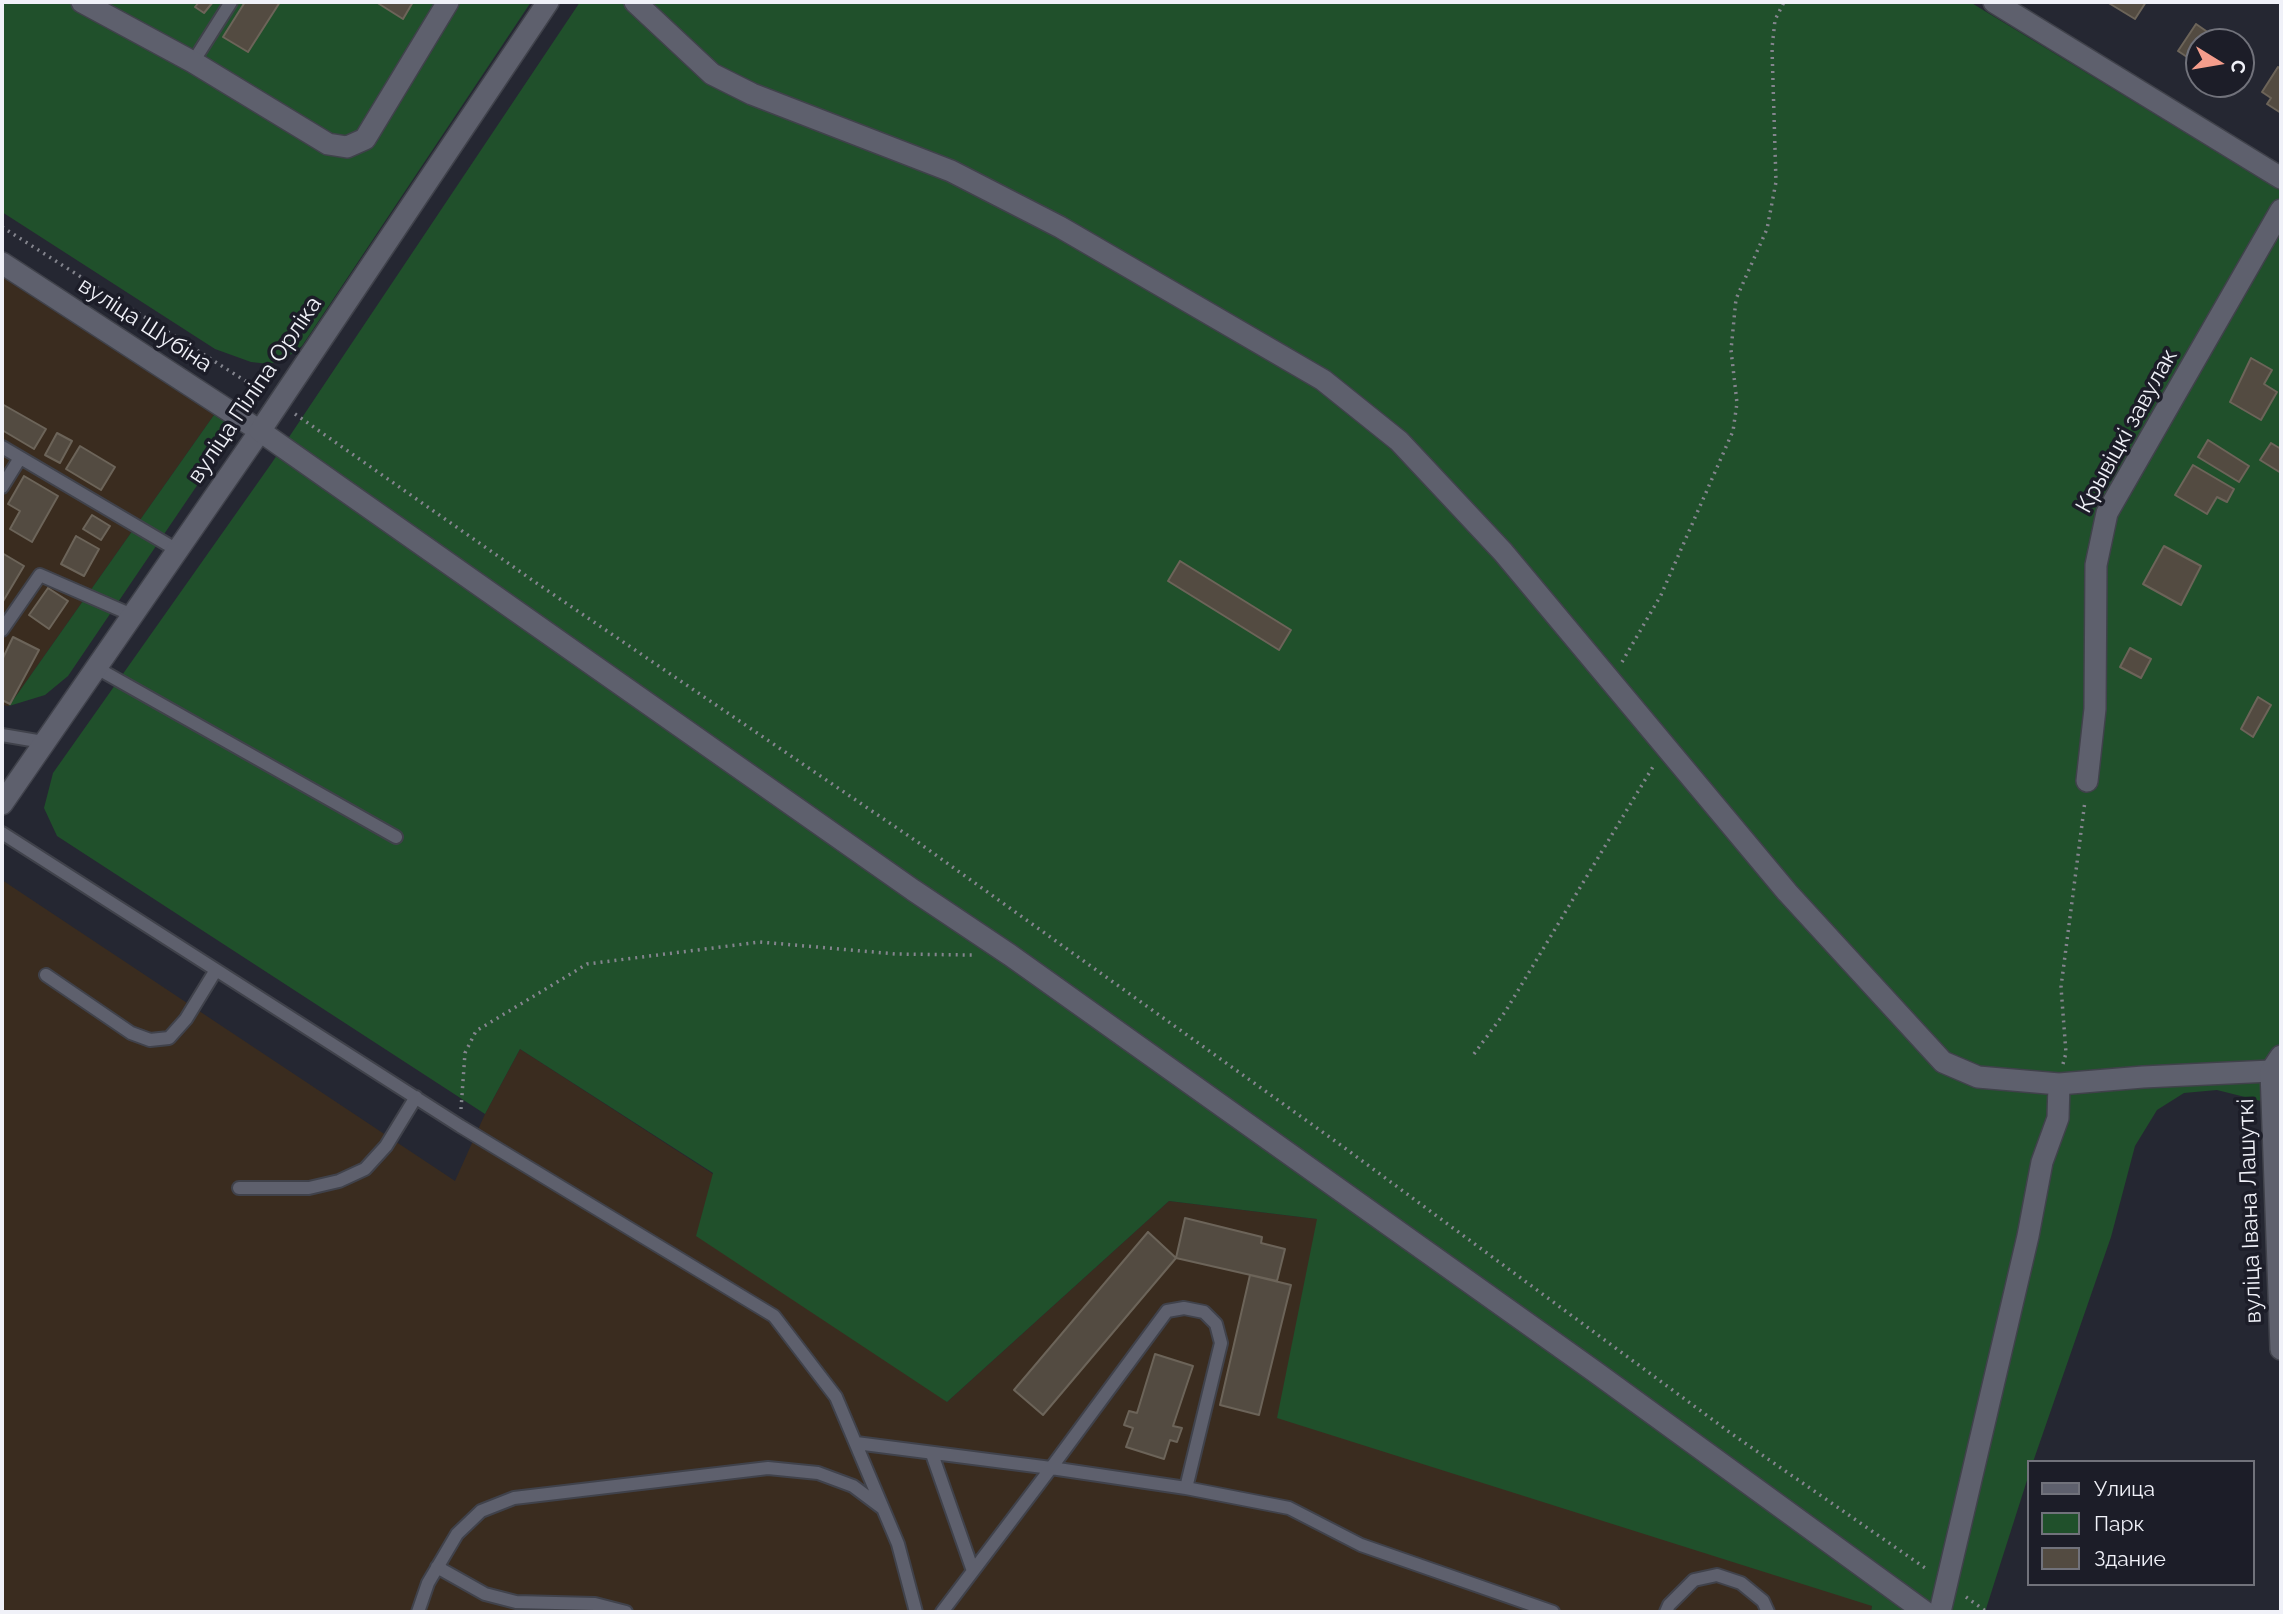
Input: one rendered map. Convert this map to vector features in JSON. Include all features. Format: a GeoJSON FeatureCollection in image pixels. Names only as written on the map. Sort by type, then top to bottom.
{"type":"FeatureCollection","features":[{"type":"Feature","properties":{"kind":"street"},"geometry":{"type":"LineString","coordinates":[[82,2],[192,62],[328,144],[347,147],[365,139],[448,2]]}},
{"type":"Feature","properties":{"kind":"street","name":"вуліца Піліпа Орліка"},"geometry":{"type":"LineString","coordinates":[[2,804],[260,431],[548,2]]}},
{"type":"Feature","properties":{"kind":"street"},"geometry":{"type":"LineString","coordinates":[[635,2],[712,74],[752,94],[951,171],[1060,227],[1323,380],[1399,442],[1503,552],[1787,892],[1943,1062],[1978,1077],[2059,1084],[2276,1064]]}},
{"type":"Feature","properties":{"kind":"street"},"geometry":{"type":"LineString","coordinates":[[1994,2],[2281,178]]}},
{"type":"Feature","properties":{"kind":"street","name":"Крывіцкі завулак"},"geometry":{"type":"LineString","coordinates":[[2087,781],[2095,709],[2096,565],[2107,513],[2281,210]]}},
{"type":"Feature","properties":{"kind":"street","name":"вуліца Шубіна"},"geometry":{"type":"LineString","coordinates":[[2,263],[260,431],[913,890],[1010,955],[1594,1371],[1925,1612]]}},
{"type":"Feature","properties":{"kind":"street","name":"вуліца Івана Лашуткі"},"geometry":{"type":"LineString","coordinates":[[2276,1064],[2281,1349]]}},
{"type":"Feature","properties":{"kind":"street"},"geometry":{"type":"LineString","coordinates":[[1940,1612],[2028,1236],[2042,1162],[2058,1118],[2059,1084]]}},
{"type":"Feature","properties":{"kind":"lane"},"geometry":{"type":"LineString","coordinates":[[192,62],[231,2]]}},
{"type":"Feature","properties":{"kind":"lane"},"geometry":{"type":"LineString","coordinates":[[2,447],[177,550]]}},
{"type":"Feature","properties":{"kind":"lane"},"geometry":{"type":"LineString","coordinates":[[2,487],[20,458]]}},
{"type":"Feature","properties":{"kind":"lane"},"geometry":{"type":"LineString","coordinates":[[2,630],[40,575],[132,615]]}},
{"type":"Feature","properties":{"kind":"lane"},"geometry":{"type":"LineString","coordinates":[[95,667],[397,838]]}},
{"type":"Feature","properties":{"kind":"lane"},"geometry":{"type":"LineString","coordinates":[[2,735],[43,742]]}},
{"type":"Feature","properties":{"kind":"lane"},"geometry":{"type":"LineString","coordinates":[[2,833],[460,1126],[774,1316],[836,1396],[898,1544],[916,1612]]}},
{"type":"Feature","properties":{"kind":"lane"},"geometry":{"type":"LineString","coordinates":[[46,975],[131,1033],[150,1040],[169,1038],[186,1019],[216,970]]}},
{"type":"Feature","properties":{"kind":"lane"},"geometry":{"type":"LineString","coordinates":[[239,1188],[309,1188],[339,1181],[365,1169],[386,1146],[416,1097]]}},
{"type":"Feature","properties":{"kind":"lane"},"geometry":{"type":"LineString","coordinates":[[942,1612],[1167,1311],[1184,1308],[1204,1312],[1216,1324],[1221,1343],[1186,1488]]}},
{"type":"Feature","properties":{"kind":"lane"},"geometry":{"type":"LineString","coordinates":[[856,1443],[1186,1488],[1289,1508],[1360,1545],[1553,1612]]}},
{"type":"Feature","properties":{"kind":"lane"},"geometry":{"type":"LineString","coordinates":[[932,1454],[973,1571]]}},
{"type":"Feature","properties":{"kind":"lane"},"geometry":{"type":"LineString","coordinates":[[418,1612],[437,1567],[457,1534],[481,1511],[513,1498],[768,1468],[818,1473],[853,1486],[883,1509]]}},
{"type":"Feature","properties":{"kind":"lane"},"geometry":{"type":"LineString","coordinates":[[437,1567],[485,1594],[516,1602],[595,1604],[626,1612]]}},
{"type":"Feature","properties":{"kind":"lane"},"geometry":{"type":"LineString","coordinates":[[1666,1612],[1694,1580],[1717,1575],[1741,1583],[1763,1601],[1768,1612]]}},
{"type":"Feature","properties":{"kind":"path"},"geometry":{"type":"LineString","coordinates":[[1611,681],[1661,595],[1733,431],[1737,403],[1731,350],[1736,299],[1767,229],[1776,182],[1772,48],[1775,20],[1784,2]]}},
{"type":"Feature","properties":{"kind":"path"},"geometry":{"type":"LineString","coordinates":[[2,227],[279,402],[535,582],[919,843],[1331,1138],[1732,1434],[1987,1612]]}},
{"type":"Feature","properties":{"kind":"path"},"geometry":{"type":"LineString","coordinates":[[1474,1054],[1505,1012],[1660,754]]}},
{"type":"Feature","properties":{"kind":"path"},"geometry":{"type":"LineString","coordinates":[[2059,1084],[2066,1053],[2061,987],[2087,781]]}},
{"type":"Feature","properties":{"kind":"path"},"geometry":{"type":"LineString","coordinates":[[460,1126],[465,1053],[476,1031],[587,964],[760,942],[896,954],[1010,955]]}},
{"type":"Feature","properties":{"kind":"shaded area"},"geometry":{"type":"Polygon","coordinates":[[[2,263],[221,405],[9,706],[2,705],[2,263]]]}},
{"type":"Feature","properties":{"kind":"shaded area"},"geometry":{"type":"Polygon","coordinates":[[[2,880],[455,1181],[485,1114],[520,1049],[713,1174],[947,1402],[1169,1201],[1317,1219],[1872,1606],[1871,1612],[2,1612],[2,880]]]}},
{"type":"Feature","properties":{"kind":"green space"},"geometry":{"type":"Polygon","coordinates":[[[2,2],[531,2],[302,346],[285,359],[269,364],[251,362],[215,349],[2,212],[2,2]]]}},
{"type":"Feature","properties":{"kind":"green space"},"geometry":{"type":"Polygon","coordinates":[[[580,2],[1970,2],[2281,191],[2281,1106],[2217,1090],[2184,1093],[2157,1110],[2135,1146],[2111,1237],[2034,1460],[2028,1460],[2028,1477],[1985,1612],[1871,1612],[1872,1606],[1277,1418],[1317,1219],[1169,1201],[947,1402],[696,1236],[713,1173],[520,1049],[485,1114],[57,836],[44,808],[53,773],[271,464],[580,2]]]}},
{"type":"Feature","properties":{"kind":"green space"},"geometry":{"type":"Polygon","coordinates":[[[221,405],[242,419],[68,676],[45,695],[9,706],[221,405]]]}},
{"type":"Feature","properties":{"kind":"building"},"geometry":{"type":"Polygon","coordinates":[[[199,2],[213,2],[204,13],[195,7],[199,2]]]}},
{"type":"Feature","properties":{"kind":"building"},"geometry":{"type":"Polygon","coordinates":[[[245,2],[280,2],[248,52],[223,37],[245,2]]]}},
{"type":"Feature","properties":{"kind":"building"},"geometry":{"type":"Polygon","coordinates":[[[376,2],[413,2],[403,19],[376,2]]]}},
{"type":"Feature","properties":{"kind":"building"},"geometry":{"type":"Polygon","coordinates":[[[2107,2],[2146,2],[2135,19],[2107,2]]]}},
{"type":"Feature","properties":{"kind":"building"},"geometry":{"type":"Polygon","coordinates":[[[2185,40],[2185,56],[2178,51],[2185,40]]]}},
{"type":"Feature","properties":{"kind":"building"},"geometry":{"type":"Polygon","coordinates":[[[2278,67],[2281,69],[2281,113],[2267,104],[2271,98],[2262,92],[2278,67]]]}},
{"type":"Feature","properties":{"kind":"building"},"geometry":{"type":"Polygon","coordinates":[[[2251,358],[2272,370],[2264,384],[2277,392],[2261,420],[2230,402],[2251,358]]]}},
{"type":"Feature","properties":{"kind":"building"},"geometry":{"type":"Polygon","coordinates":[[[2,404],[46,429],[34,449],[2,430],[2,404]]]}},
{"type":"Feature","properties":{"kind":"building"},"geometry":{"type":"Polygon","coordinates":[[[57,433],[72,441],[60,463],[45,455],[57,433]]]}},
{"type":"Feature","properties":{"kind":"building"},"geometry":{"type":"Polygon","coordinates":[[[2208,440],[2249,466],[2239,482],[2198,457],[2208,440]]]}},
{"type":"Feature","properties":{"kind":"building"},"geometry":{"type":"Polygon","coordinates":[[[2271,443],[2281,449],[2281,473],[2260,460],[2271,443]]]}},
{"type":"Feature","properties":{"kind":"building"},"geometry":{"type":"Polygon","coordinates":[[[80,446],[115,467],[101,490],[66,469],[80,446]]]}},
{"type":"Feature","properties":{"kind":"building"},"geometry":{"type":"Polygon","coordinates":[[[2193,465],[2234,489],[2227,502],[2217,497],[2207,514],[2175,495],[2193,465]]]}},
{"type":"Feature","properties":{"kind":"building"},"geometry":{"type":"Polygon","coordinates":[[[24,476],[58,496],[32,542],[10,529],[20,511],[8,504],[24,476]]]}},
{"type":"Feature","properties":{"kind":"building"},"geometry":{"type":"Polygon","coordinates":[[[92,515],[110,526],[101,540],[83,529],[92,515]]]}},
{"type":"Feature","properties":{"kind":"building"},"geometry":{"type":"Polygon","coordinates":[[[76,536],[99,549],[84,576],[61,564],[76,536]]]}},
{"type":"Feature","properties":{"kind":"building"},"geometry":{"type":"Polygon","coordinates":[[[2164,546],[2201,566],[2181,605],[2143,584],[2164,546]]]}},
{"type":"Feature","properties":{"kind":"building"},"geometry":{"type":"Polygon","coordinates":[[[2,553],[24,566],[2,603],[2,553]]]}},
{"type":"Feature","properties":{"kind":"building"},"geometry":{"type":"Polygon","coordinates":[[[1180,561],[1291,630],[1279,650],[1168,581],[1180,561]]]}},
{"type":"Feature","properties":{"kind":"building"},"geometry":{"type":"Polygon","coordinates":[[[48,588],[68,601],[49,629],[29,615],[48,588]]]}},
{"type":"Feature","properties":{"kind":"building"},"geometry":{"type":"Polygon","coordinates":[[[13,637],[39,650],[10,704],[2,700],[2,660],[13,637]]]}},
{"type":"Feature","properties":{"kind":"building"},"geometry":{"type":"Polygon","coordinates":[[[2130,648],[2151,659],[2141,678],[2120,667],[2130,648]]]}},
{"type":"Feature","properties":{"kind":"building"},"geometry":{"type":"Polygon","coordinates":[[[2258,697],[2271,705],[2253,737],[2241,729],[2258,697]]]}},
{"type":"Feature","properties":{"kind":"building"},"geometry":{"type":"Polygon","coordinates":[[[1185,1218],[1262,1237],[1261,1243],[1285,1249],[1277,1281],[1176,1258],[1185,1218]]]}},
{"type":"Feature","properties":{"kind":"building"},"geometry":{"type":"Polygon","coordinates":[[[1148,1232],[1176,1258],[1043,1415],[1014,1390],[1148,1232]]]}},
{"type":"Feature","properties":{"kind":"building"},"geometry":{"type":"Polygon","coordinates":[[[1250,1275],[1291,1285],[1259,1415],[1220,1405],[1250,1275]]]}},
{"type":"Feature","properties":{"kind":"building"},"geometry":{"type":"Polygon","coordinates":[[[1155,1354],[1193,1366],[1173,1426],[1182,1428],[1177,1442],[1170,1440],[1164,1459],[1126,1447],[1133,1428],[1124,1425],[1129,1411],[1137,1413],[1155,1354]]]}}]}
